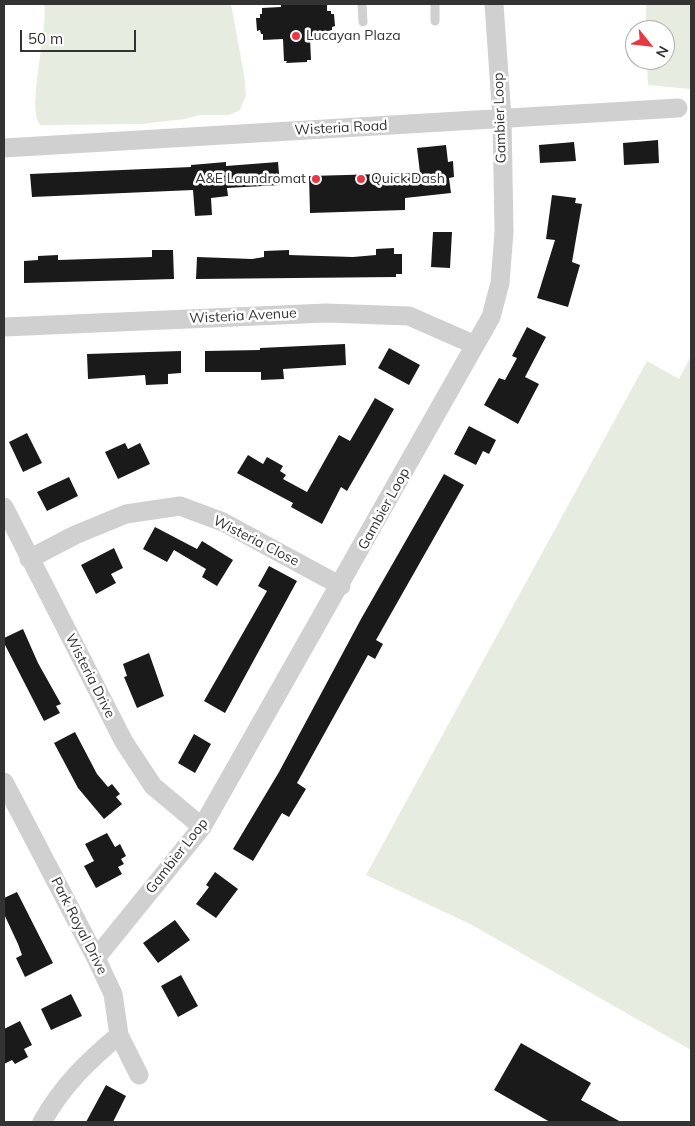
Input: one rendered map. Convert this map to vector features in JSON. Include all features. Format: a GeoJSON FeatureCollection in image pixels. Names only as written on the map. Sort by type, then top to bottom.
{"type":"FeatureCollection","features":[{"type":"Feature","properties":{"kind":"street","name":"Gambier Loop"},"geometry":{"type":"LineString","coordinates":[[96,958],[202,827],[341,586],[491,317],[500,283],[504,232],[502,118],[494,4]]}},
{"type":"Feature","properties":{"kind":"street","name":"Wisteria Road"},"geometry":{"type":"LineString","coordinates":[[4,148],[678,108]]}},
{"type":"Feature","properties":{"kind":"street","name":"Wisteria Avenue"},"geometry":{"type":"LineString","coordinates":[[4,327],[326,312],[409,316],[475,345]]}},
{"type":"Feature","properties":{"kind":"street","name":"Wisteria Close"},"geometry":{"type":"LineString","coordinates":[[30,559],[75,535],[126,514],[180,506],[223,522],[341,586]]}},
{"type":"Feature","properties":{"kind":"street","name":"Wisteria Drive"},"geometry":{"type":"LineString","coordinates":[[4,507],[124,742],[153,786],[202,827]]}},
{"type":"Feature","properties":{"kind":"street","name":"Park Royal Drive"},"geometry":{"type":"LineString","coordinates":[[4,782],[113,994],[119,1036],[139,1075]]}},
{"type":"Feature","properties":{"kind":"street"},"geometry":{"type":"LineString","coordinates":[[42,1122],[52,1104],[83,1065],[119,1036]]}},
{"type":"Feature","properties":{"kind":"lane"},"geometry":{"type":"LineString","coordinates":[[362,4],[362,22]]}},
{"type":"Feature","properties":{"kind":"lane"},"geometry":{"type":"LineString","coordinates":[[435,4],[435,21]]}},
{"type":"Feature","properties":{"kind":"shaded area"},"geometry":{"type":"Polygon","coordinates":[[[44,4],[231,4],[246,95],[240,110],[229,115],[200,115],[185,119],[141,124],[41,125],[37,117],[35,105],[45,16],[44,4]]]}},
{"type":"Feature","properties":{"kind":"shaded area"},"geometry":{"type":"Polygon","coordinates":[[[646,4],[691,4],[691,89],[648,85],[647,70],[675,70],[675,20],[646,20],[646,4]]]}},
{"type":"Feature","properties":{"kind":"shaded area"},"geometry":{"type":"Polygon","coordinates":[[[691,356],[691,1050],[472,925],[366,875],[647,361],[679,379],[691,356]]]}},
{"type":"Feature","properties":{"kind":"building","name":"Lucayan Plaza"},"geometry":{"type":"Polygon","coordinates":[[[281,4],[327,4],[327,11],[331,11],[331,14],[334,14],[335,26],[332,27],[332,30],[328,31],[328,37],[310,38],[311,60],[307,60],[307,62],[286,63],[287,61],[284,61],[283,39],[263,40],[263,34],[261,34],[260,30],[257,31],[256,18],[260,18],[262,8],[281,7],[281,4]]]}},
{"type":"Feature","properties":{"kind":"building"},"geometry":{"type":"Polygon","coordinates":[[[658,140],[659,163],[624,165],[623,143],[658,140]]]}},
{"type":"Feature","properties":{"kind":"building"},"geometry":{"type":"Polygon","coordinates":[[[574,142],[576,161],[540,163],[539,145],[574,142]]]}},
{"type":"Feature","properties":{"kind":"building"},"geometry":{"type":"Polygon","coordinates":[[[446,145],[448,162],[453,161],[454,177],[449,178],[451,193],[405,198],[405,210],[310,213],[309,176],[420,173],[417,148],[446,145]]]}},
{"type":"Feature","properties":{"kind":"building"},"geometry":{"type":"Polygon","coordinates":[[[226,162],[226,166],[278,162],[280,185],[227,188],[228,196],[211,198],[212,215],[195,216],[193,190],[32,197],[30,174],[191,167],[191,165],[226,162]]]}},
{"type":"Feature","properties":{"kind":"building"},"geometry":{"type":"Polygon","coordinates":[[[552,195],[576,198],[575,203],[582,204],[572,262],[580,265],[568,307],[537,298],[555,240],[546,239],[552,195]]]}},
{"type":"Feature","properties":{"kind":"building"},"geometry":{"type":"Polygon","coordinates":[[[433,232],[452,232],[450,268],[431,267],[433,232]]]}},
{"type":"Feature","properties":{"kind":"building"},"geometry":{"type":"Polygon","coordinates":[[[394,248],[394,254],[402,254],[402,274],[396,274],[396,277],[196,279],[197,257],[252,259],[264,257],[264,251],[289,250],[289,255],[353,257],[376,255],[376,249],[394,248]]]}},
{"type":"Feature","properties":{"kind":"building"},"geometry":{"type":"Polygon","coordinates":[[[152,250],[173,250],[174,279],[24,283],[24,261],[38,260],[38,256],[58,255],[58,260],[152,257],[152,250]]]}},
{"type":"Feature","properties":{"kind":"building"},"geometry":{"type":"Polygon","coordinates":[[[527,327],[546,337],[525,377],[539,384],[518,424],[484,405],[499,378],[505,380],[517,358],[512,356],[527,327]]]}},
{"type":"Feature","properties":{"kind":"building"},"geometry":{"type":"Polygon","coordinates":[[[345,344],[346,365],[283,369],[284,379],[261,380],[261,372],[205,372],[205,351],[260,350],[260,348],[345,344]]]}},
{"type":"Feature","properties":{"kind":"building"},"geometry":{"type":"Polygon","coordinates":[[[389,348],[420,365],[409,385],[378,368],[389,348]]]}},
{"type":"Feature","properties":{"kind":"building"},"geometry":{"type":"Polygon","coordinates":[[[181,351],[181,373],[168,374],[168,384],[146,385],[145,375],[88,379],[87,354],[181,351]]]}},
{"type":"Feature","properties":{"kind":"building"},"geometry":{"type":"Polygon","coordinates":[[[375,398],[394,409],[347,491],[341,487],[322,524],[291,507],[293,503],[237,473],[248,455],[263,464],[267,457],[283,466],[280,471],[286,475],[283,479],[307,492],[339,435],[350,441],[375,398]]]}},
{"type":"Feature","properties":{"kind":"building"},"geometry":{"type":"Polygon","coordinates":[[[469,426],[496,440],[489,454],[483,451],[476,465],[454,454],[469,426]]]}},
{"type":"Feature","properties":{"kind":"building"},"geometry":{"type":"Polygon","coordinates":[[[27,433],[42,463],[23,472],[9,442],[27,433]]]}},
{"type":"Feature","properties":{"kind":"building"},"geometry":{"type":"Polygon","coordinates":[[[125,443],[128,449],[140,443],[150,464],[118,479],[105,452],[125,443]]]}},
{"type":"Feature","properties":{"kind":"building"},"geometry":{"type":"Polygon","coordinates":[[[444,474],[464,485],[376,640],[383,644],[375,659],[368,655],[297,783],[306,789],[289,817],[282,813],[253,861],[233,849],[279,772],[361,619],[444,474]]]}},
{"type":"Feature","properties":{"kind":"building"},"geometry":{"type":"Polygon","coordinates":[[[69,477],[78,496],[47,511],[37,492],[69,477]]]}},
{"type":"Feature","properties":{"kind":"building"},"geometry":{"type":"Polygon","coordinates":[[[155,527],[197,549],[202,541],[233,560],[217,586],[202,577],[206,569],[174,550],[167,562],[143,549],[155,527]]]}},
{"type":"Feature","properties":{"kind":"building"},"geometry":{"type":"Polygon","coordinates":[[[114,548],[123,568],[111,574],[116,583],[96,594],[81,565],[114,548]]]}},
{"type":"Feature","properties":{"kind":"building"},"geometry":{"type":"Polygon","coordinates":[[[269,566],[297,581],[225,713],[204,701],[267,591],[258,586],[269,566]]]}},
{"type":"Feature","properties":{"kind":"building"},"geometry":{"type":"Polygon","coordinates":[[[23,629],[38,663],[61,704],[56,706],[60,713],[44,721],[4,643],[4,638],[23,629]]]}},
{"type":"Feature","properties":{"kind":"building"},"geometry":{"type":"Polygon","coordinates":[[[149,653],[164,696],[137,708],[124,677],[127,676],[123,664],[149,653]]]}},
{"type":"Feature","properties":{"kind":"building"},"geometry":{"type":"Polygon","coordinates":[[[75,732],[97,774],[108,787],[112,784],[120,794],[116,797],[122,804],[104,819],[78,788],[54,743],[75,732]]]}},
{"type":"Feature","properties":{"kind":"building"},"geometry":{"type":"Polygon","coordinates":[[[194,734],[211,744],[195,773],[178,763],[194,734]]]}},
{"type":"Feature","properties":{"kind":"building"},"geometry":{"type":"Polygon","coordinates":[[[107,833],[115,847],[120,844],[126,856],[121,859],[124,864],[118,867],[122,874],[96,888],[84,866],[94,861],[85,844],[107,833]]]}},
{"type":"Feature","properties":{"kind":"building"},"geometry":{"type":"Polygon","coordinates":[[[215,872],[238,889],[216,918],[196,904],[209,887],[206,885],[215,872]]]}},
{"type":"Feature","properties":{"kind":"building"},"geometry":{"type":"Polygon","coordinates":[[[17,892],[53,963],[25,977],[16,958],[22,955],[4,914],[4,898],[17,892]]]}},
{"type":"Feature","properties":{"kind":"building"},"geometry":{"type":"Polygon","coordinates":[[[175,920],[190,940],[158,963],[143,943],[175,920]]]}},
{"type":"Feature","properties":{"kind":"building"},"geometry":{"type":"Polygon","coordinates":[[[181,975],[198,1006],[178,1017],[161,986],[181,975]]]}},
{"type":"Feature","properties":{"kind":"building"},"geometry":{"type":"Polygon","coordinates":[[[71,994],[82,1016],[51,1030],[41,1009],[71,994]]]}},
{"type":"Feature","properties":{"kind":"building"},"geometry":{"type":"Polygon","coordinates":[[[20,1021],[32,1045],[24,1049],[28,1057],[15,1064],[12,1060],[4,1064],[4,1029],[20,1021]]]}},
{"type":"Feature","properties":{"kind":"building"},"geometry":{"type":"Polygon","coordinates":[[[521,1043],[591,1083],[581,1100],[621,1122],[550,1122],[494,1090],[521,1043]]]}},
{"type":"Feature","properties":{"kind":"building"},"geometry":{"type":"Polygon","coordinates":[[[106,1085],[126,1096],[113,1122],[86,1122],[106,1085]]]}},
{"type":"Feature","properties":{"kind":"place","name":"Lucayan Plaza"},"geometry":{"type":"Point","coordinates":[296,36]}},
{"type":"Feature","properties":{"kind":"place","name":"A&E Laundromat"},"geometry":{"type":"Point","coordinates":[316,179]}},
{"type":"Feature","properties":{"kind":"place","name":"Quick Dash"},"geometry":{"type":"Point","coordinates":[361,179]}}]}
